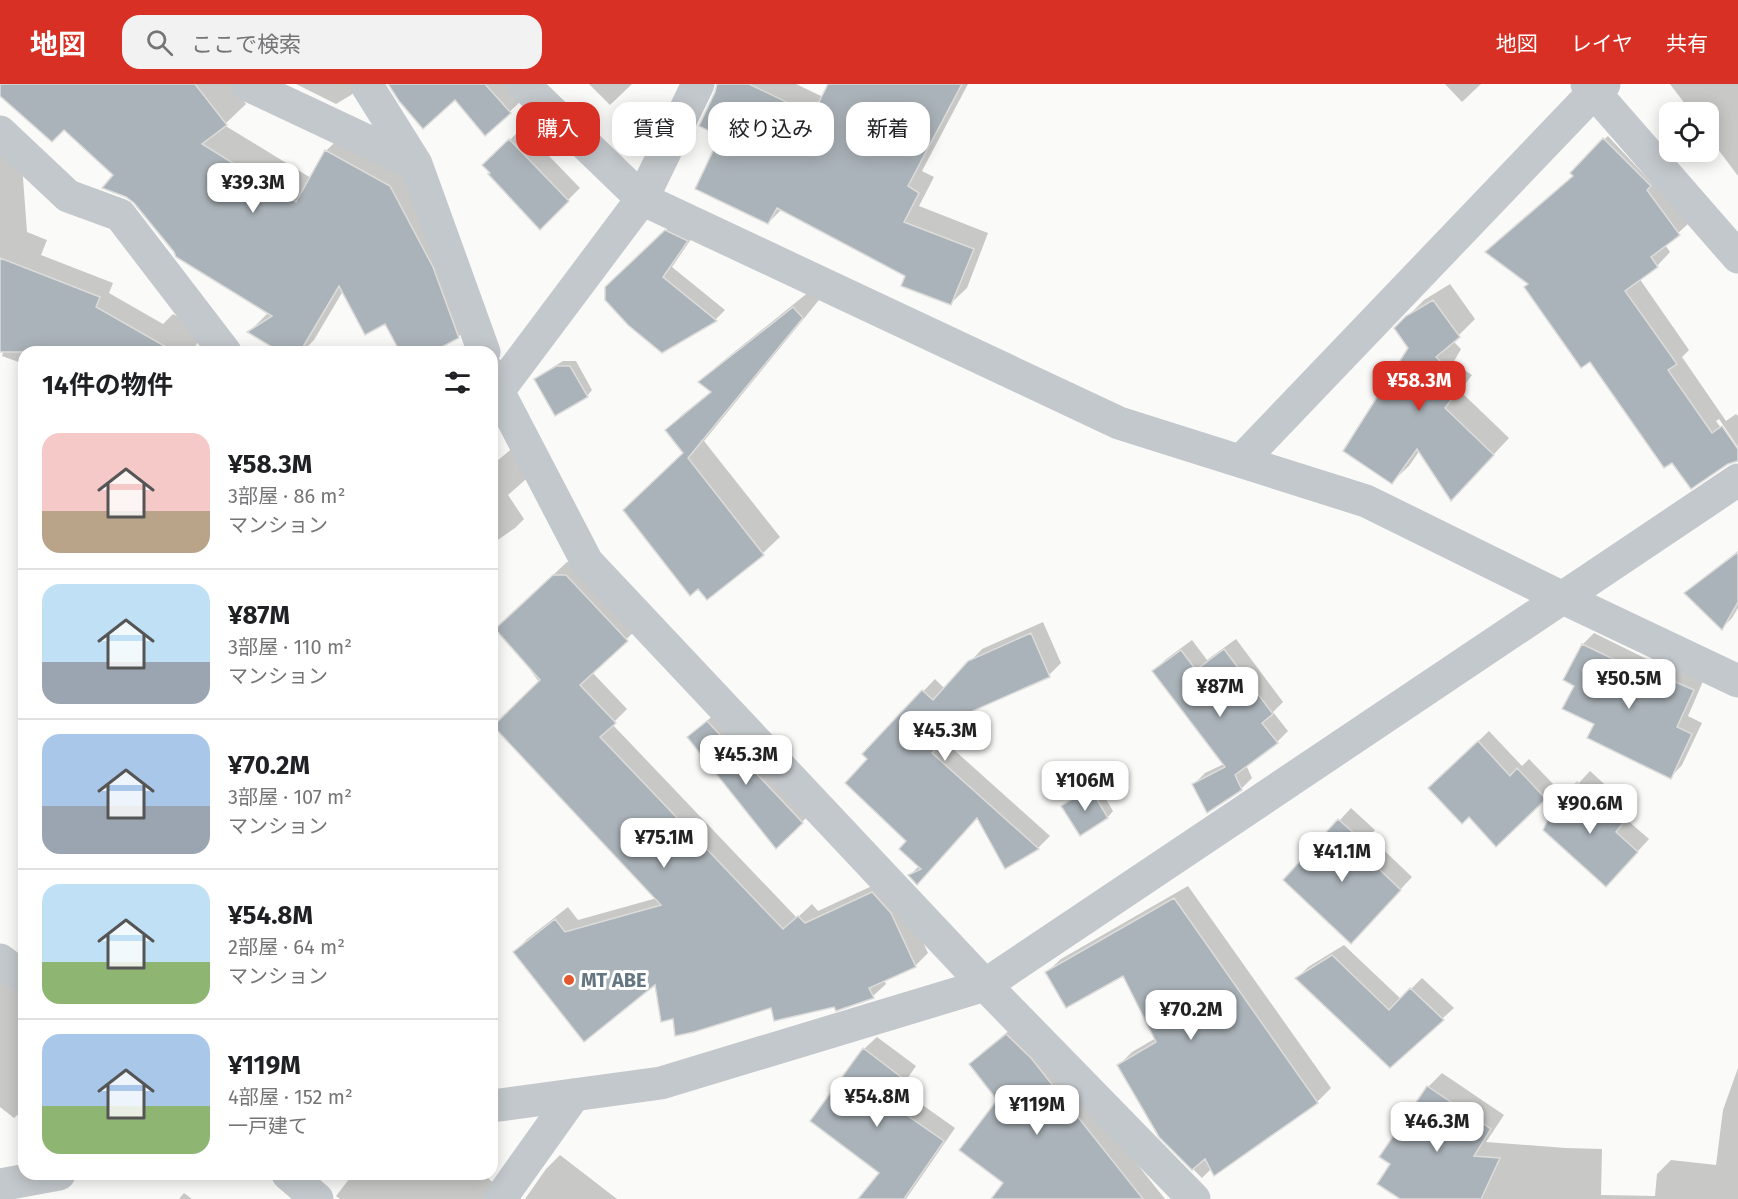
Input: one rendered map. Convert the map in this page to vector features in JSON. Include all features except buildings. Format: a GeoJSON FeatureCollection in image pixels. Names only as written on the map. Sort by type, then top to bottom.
{"type":"FeatureCollection","features":[{"type":"Feature","properties":{"kind":"street"},"geometry":{"type":"LineString","coordinates":[[246,84],[416,164]]}},
{"type":"Feature","properties":{"kind":"street"},"geometry":{"type":"LineString","coordinates":[[366,84],[416,164],[482,346]]}},
{"type":"Feature","properties":{"kind":"street"},"geometry":{"type":"LineString","coordinates":[[523,84],[642,199],[1119,423],[1366,501],[1738,681]]}},
{"type":"Feature","properties":{"kind":"street"},"geometry":{"type":"LineString","coordinates":[[498,382],[642,199],[698,84]]}},
{"type":"Feature","properties":{"kind":"street"},"geometry":{"type":"LineString","coordinates":[[1241,461],[1595,87],[1738,256]]}},
{"type":"Feature","properties":{"kind":"street"},"geometry":{"type":"LineString","coordinates":[[0,132],[68,196],[120,215],[220,346]]}},
{"type":"Feature","properties":{"kind":"street"},"geometry":{"type":"LineString","coordinates":[[498,395],[587,562],[985,985],[1194,1199]]}},
{"type":"Feature","properties":{"kind":"street"},"geometry":{"type":"LineString","coordinates":[[498,1105],[662,1083],[985,985],[1738,480]]}},
{"type":"Feature","properties":{"kind":"street"},"geometry":{"type":"LineString","coordinates":[[500,1199],[574,1095]]}},
{"type":"Feature","properties":{"kind":"street"},"geometry":{"type":"LineString","coordinates":[[0,1185],[26,1180]]}},
{"type":"Feature","properties":{"kind":"street"},"geometry":{"type":"LineString","coordinates":[[295,1180],[317,1199]]}},
{"type":"Feature","properties":{"kind":"place","name":"MT ABE"},"geometry":{"type":"Point","coordinates":[569,980]}}]}
